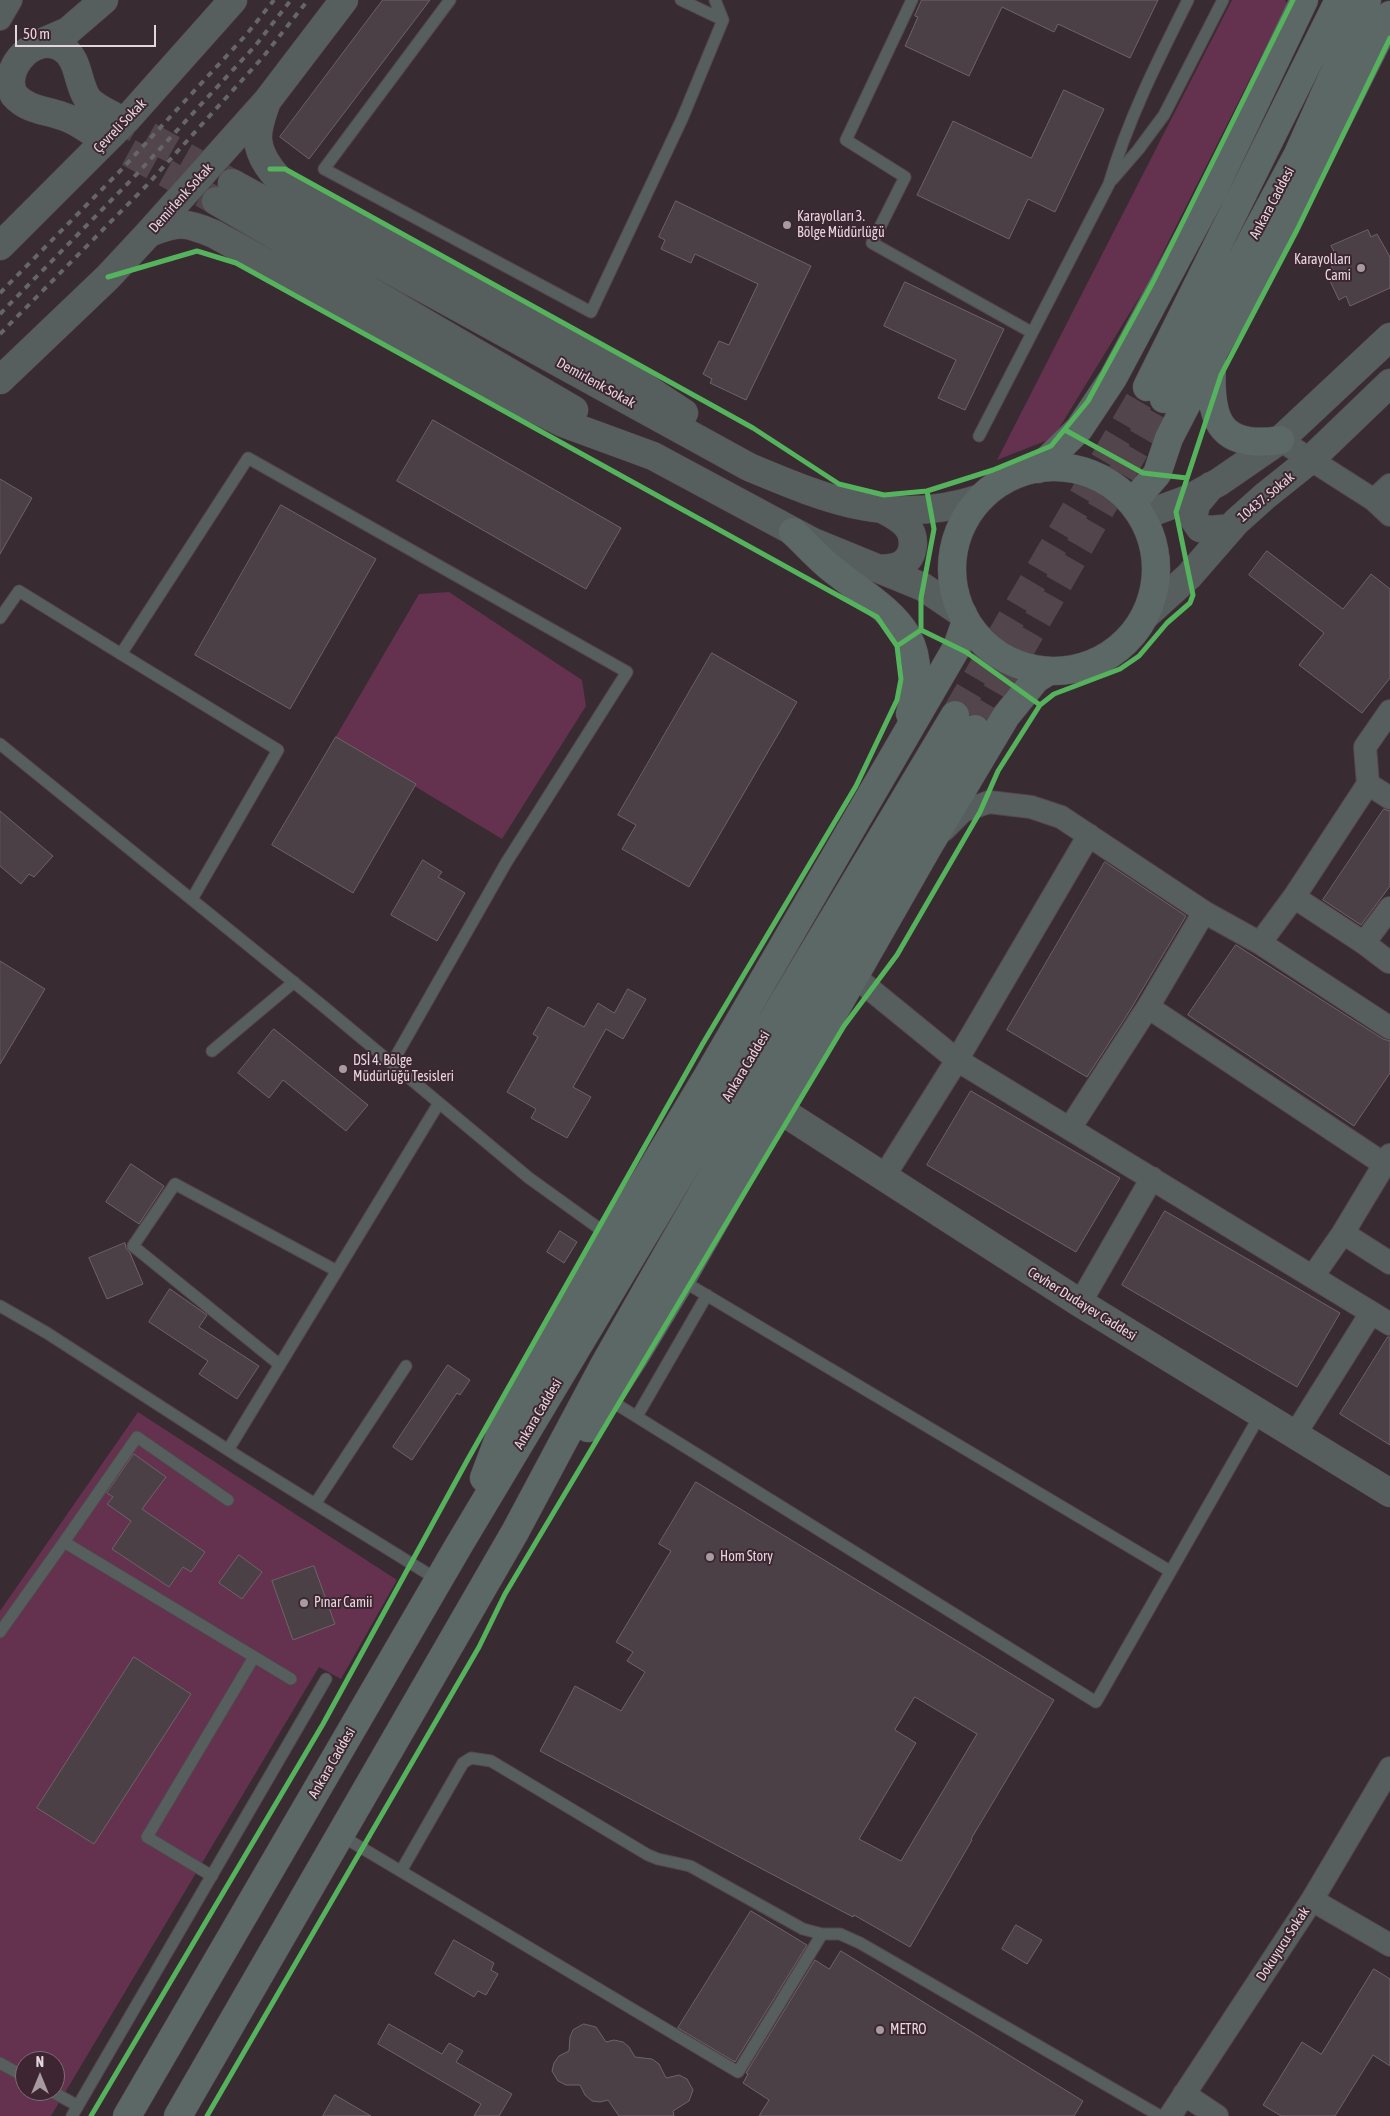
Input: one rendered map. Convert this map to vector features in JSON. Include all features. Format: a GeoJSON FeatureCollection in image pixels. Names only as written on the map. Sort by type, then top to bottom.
{"type":"FeatureCollection","features":[{"type":"Feature","properties":{"kind":"main road"},"geometry":{"type":"LineString","coordinates":[[1038,469],[1079,429],[1113,378],[1212,193],[1304,0]]}},
{"type":"Feature","properties":{"kind":"main road","name":"Ankara Caddesi"},"geometry":{"type":"LineString","coordinates":[[1339,0],[1155,393],[1198,339],[1298,154],[1367,0]]}},
{"type":"Feature","properties":{"kind":"main road"},"geometry":{"type":"LineString","coordinates":[[1137,509],[1158,474],[1169,438],[1212,355],[1382,47],[1390,15]]}},
{"type":"Feature","properties":{"kind":"main road"},"geometry":{"type":"LineString","coordinates":[[1212,355],[1212,401],[1217,419],[1223,428],[1233,437],[1245,442],[1260,444],[1280,440]]}},
{"type":"Feature","properties":{"kind":"main road"},"geometry":{"type":"LineString","coordinates":[[1068,468],[1096,476],[1122,492],[1137,509],[1148,529],[1156,558],[1155,587],[1146,615],[1126,642],[1106,657],[1083,667],[1049,671],[1021,665],[996,652],[980,638],[965,617],[955,594],[953,579],[954,550],[964,522],[981,498],[1002,482],[1019,474],[1038,469],[1068,468]]}},
{"type":"Feature","properties":{"kind":"main road"},"geometry":{"type":"LineString","coordinates":[[793,532],[831,568],[892,615],[910,637],[916,660],[916,682],[912,708],[902,740]]}},
{"type":"Feature","properties":{"kind":"main road"},"geometry":{"type":"LineString","coordinates":[[458,1545],[502,1430],[557,1327],[707,1077],[956,647],[965,617]]}},
{"type":"Feature","properties":{"kind":"main road"},"geometry":{"type":"LineString","coordinates":[[516,1532],[608,1399],[681,1280],[777,1108],[1006,716],[1036,679],[1049,671]]}},
{"type":"Feature","properties":{"kind":"main road","name":"Ankara Caddesi"},"geometry":{"type":"LineString","coordinates":[[127,2116],[458,1545],[965,722],[837,959],[603,1367],[516,1532],[178,2116]]}},
{"type":"Feature","properties":{"kind":"street"},"geometry":{"type":"LineString","coordinates":[[38,44],[51,44],[62,48],[70,55],[75,64],[82,89],[102,123],[62,116],[22,103],[8,86],[5,72],[26,50],[38,44],[68,30],[104,0]]}},
{"type":"Feature","properties":{"kind":"street","name":"Çevreli Sokak"},"geometry":{"type":"LineString","coordinates":[[0,246],[127,119],[232,0]]}},
{"type":"Feature","properties":{"kind":"street","name":"Demirlenk Sokak"},"geometry":{"type":"LineString","coordinates":[[0,380],[108,277],[149,233],[267,101],[344,0]]}},
{"type":"Feature","properties":{"kind":"street"},"geometry":{"type":"LineString","coordinates":[[267,101],[259,124],[258,141],[270,169],[293,192],[640,384],[703,427],[749,466]]}},
{"type":"Feature","properties":{"kind":"street","name":"Demirlenk Sokak"},"geometry":{"type":"LineString","coordinates":[[653,456],[224,192],[749,466],[817,495],[860,507],[900,512],[960,505],[981,498]]}},
{"type":"Feature","properties":{"kind":"street"},"geometry":{"type":"LineString","coordinates":[[149,233],[173,224],[194,226],[214,234],[504,394],[563,423],[653,456],[793,532],[934,593],[965,617]]}},
{"type":"Feature","properties":{"kind":"street"},"geometry":{"type":"LineString","coordinates":[[1137,509],[1188,499],[1280,440],[1390,337]]}},
{"type":"Feature","properties":{"kind":"street","name":"10437. Sokak"},"geometry":{"type":"LineString","coordinates":[[1146,615],[1189,576],[1231,528],[1265,496],[1310,460],[1390,383]]}},
{"type":"Feature","properties":{"kind":"street"},"geometry":{"type":"LineString","coordinates":[[1280,440],[1310,460],[1385,500]]}},
{"type":"Feature","properties":{"kind":"street"},"geometry":{"type":"LineString","coordinates":[[1211,486],[1196,504],[1193,518],[1200,528],[1210,530],[1231,528]]}},
{"type":"Feature","properties":{"kind":"street"},"geometry":{"type":"LineString","coordinates":[[882,569],[902,564],[908,558],[914,542],[907,526],[884,510]]}},
{"type":"Feature","properties":{"kind":"street"},"geometry":{"type":"LineString","coordinates":[[1260,943],[1294,897],[1368,784],[1365,747],[1390,711]]}},
{"type":"Feature","properties":{"kind":"street"},"geometry":{"type":"LineString","coordinates":[[1368,784],[1390,798]]}},
{"type":"Feature","properties":{"kind":"street"},"geometry":{"type":"LineString","coordinates":[[928,847],[964,811],[989,802],[1031,807],[1062,817],[1204,912],[1260,943],[1390,1028]]}},
{"type":"Feature","properties":{"kind":"street"},"geometry":{"type":"LineString","coordinates":[[883,1178],[956,1060],[1089,835]]}},
{"type":"Feature","properties":{"kind":"street"},"geometry":{"type":"LineString","coordinates":[[1294,897],[1390,962]]}},
{"type":"Feature","properties":{"kind":"street"},"geometry":{"type":"LineString","coordinates":[[1364,943],[1390,908]]}},
{"type":"Feature","properties":{"kind":"street"},"geometry":{"type":"LineString","coordinates":[[1070,1128],[1148,1006],[1204,912]]}},
{"type":"Feature","properties":{"kind":"street"},"geometry":{"type":"LineString","coordinates":[[854,976],[956,1060],[1381,1318],[1294,1436]]}},
{"type":"Feature","properties":{"kind":"street"},"geometry":{"type":"LineString","coordinates":[[1148,1006],[1387,1160],[1343,1233],[1313,1276]]}},
{"type":"Feature","properties":{"kind":"street","name":"Cevher Dudayev Caddesi"},"geometry":{"type":"LineString","coordinates":[[777,1108],[1080,1304],[1390,1493]]}},
{"type":"Feature","properties":{"kind":"street"},"geometry":{"type":"LineString","coordinates":[[1080,1304],[1152,1178]]}},
{"type":"Feature","properties":{"kind":"street"},"geometry":{"type":"LineString","coordinates":[[1343,1233],[1390,1263]]}},
{"type":"Feature","properties":{"kind":"street","name":"Dokuyucu Sokak"},"geometry":{"type":"LineString","coordinates":[[1170,2116],[1312,1900],[1390,1768]]}},
{"type":"Feature","properties":{"kind":"street"},"geometry":{"type":"LineString","coordinates":[[1312,1900],[1390,1944]]}},
{"type":"Feature","properties":{"kind":"street"},"geometry":{"type":"LineString","coordinates":[[1184,2094],[1217,2116]]}},
{"type":"Feature","properties":{"kind":"lane"},"geometry":{"type":"LineString","coordinates":[[450,0],[324,169],[591,312],[682,119],[723,20],[715,0]]}},
{"type":"Feature","properties":{"kind":"lane"},"geometry":{"type":"LineString","coordinates":[[681,0],[723,20]]}},
{"type":"Feature","properties":{"kind":"lane"},"geometry":{"type":"LineString","coordinates":[[912,0],[846,140],[904,177],[872,243],[1031,332]]}},
{"type":"Feature","properties":{"kind":"lane"},"geometry":{"type":"LineString","coordinates":[[979,436],[1109,184],[1120,146],[1135,108],[1188,0]]}},
{"type":"Feature","properties":{"kind":"lane"},"geometry":{"type":"LineString","coordinates":[[1109,184],[1164,115],[1223,0]]}},
{"type":"Feature","properties":{"kind":"lane"},"geometry":{"type":"LineString","coordinates":[[121,654],[248,458],[627,672],[506,863],[392,1063]]}},
{"type":"Feature","properties":{"kind":"lane"},"geometry":{"type":"LineString","coordinates":[[0,618],[20,591],[278,750],[192,899]]}},
{"type":"Feature","properties":{"kind":"lane"},"geometry":{"type":"LineString","coordinates":[[0,744],[294,982],[529,1178],[612,1238]]}},
{"type":"Feature","properties":{"kind":"lane"},"geometry":{"type":"LineString","coordinates":[[212,1051],[294,982]]}},
{"type":"Feature","properties":{"kind":"lane"},"geometry":{"type":"LineString","coordinates":[[228,1450],[439,1103]]}},
{"type":"Feature","properties":{"kind":"lane"},"geometry":{"type":"LineString","coordinates":[[280,1365],[133,1246],[175,1184],[337,1271]]}},
{"type":"Feature","properties":{"kind":"lane"},"geometry":{"type":"LineString","coordinates":[[681,1280],[1170,1571]]}},
{"type":"Feature","properties":{"kind":"lane"},"geometry":{"type":"LineString","coordinates":[[637,1416],[707,1295]]}},
{"type":"Feature","properties":{"kind":"lane"},"geometry":{"type":"LineString","coordinates":[[0,1306],[47,1333],[228,1450],[438,1580]]}},
{"type":"Feature","properties":{"kind":"lane"},"geometry":{"type":"LineString","coordinates":[[315,1504],[406,1366]]}},
{"type":"Feature","properties":{"kind":"lane"},"geometry":{"type":"LineString","coordinates":[[608,1399],[1096,1702],[1260,1415]]}},
{"type":"Feature","properties":{"kind":"lane"},"geometry":{"type":"LineString","coordinates":[[0,1632],[137,1437],[228,1500]]}},
{"type":"Feature","properties":{"kind":"lane"},"geometry":{"type":"LineString","coordinates":[[64,1542],[291,1679]]}},
{"type":"Feature","properties":{"kind":"lane"},"geometry":{"type":"LineString","coordinates":[[212,1876],[147,1838],[254,1657]]}},
{"type":"Feature","properties":{"kind":"lane"},"geometry":{"type":"LineString","coordinates":[[72,2116],[326,1679]]}},
{"type":"Feature","properties":{"kind":"lane"},"geometry":{"type":"LineString","coordinates":[[401,1871],[460,1768],[467,1760],[478,1758],[498,1764],[648,1855],[690,1866],[803,1928],[822,1934],[840,1934],[860,1943],[1160,2116]]}},
{"type":"Feature","properties":{"kind":"lane"},"geometry":{"type":"LineString","coordinates":[[340,1835],[738,2072],[822,1934]]}},
{"type":"Feature","properties":{"kind":"lane"},"geometry":{"type":"LineString","coordinates":[[0,2063],[15,2071]]}},
{"type":"Feature","properties":{"kind":"lane"},"geometry":{"type":"LineString","coordinates":[[65,2099],[78,2106]]}},
{"type":"Feature","properties":{"kind":"shaded area"},"geometry":{"type":"Polygon","coordinates":[[[1232,0],[1285,0],[1287,5],[1145,288],[1053,438],[997,460],[1232,0]]]}},
{"type":"Feature","properties":{"kind":"shaded area"},"geometry":{"type":"Polygon","coordinates":[[[449,592],[582,680],[586,706],[502,839],[335,738],[419,594],[449,592]]]}},
{"type":"Feature","properties":{"kind":"shaded area"},"geometry":{"type":"Polygon","coordinates":[[[138,1412],[397,1580],[341,1679],[319,1667],[65,2093],[65,2051],[15,2051],[15,2101],[60,2101],[51,2116],[0,2116],[0,1611],[138,1412]]]}},
{"type":"Feature","properties":{"kind":"building"},"geometry":{"type":"Polygon","coordinates":[[[383,0],[430,0],[309,159],[280,137],[383,0]]]}},
{"type":"Feature","properties":{"kind":"building"},"geometry":{"type":"Polygon","coordinates":[[[922,0],[1158,0],[1130,58],[1058,24],[1054,32],[1002,7],[969,76],[905,46],[918,17],[915,16],[922,0]]]}},
{"type":"Feature","properties":{"kind":"building"},"geometry":{"type":"Polygon","coordinates":[[[1064,90],[1104,109],[1055,212],[1028,199],[1009,239],[917,195],[953,121],[1031,158],[1064,90]]]}},
{"type":"Feature","properties":{"kind":"building"},"geometry":{"type":"Polygon","coordinates":[[[676,201],[811,266],[746,400],[710,383],[712,379],[703,374],[719,341],[729,345],[758,284],[695,254],[691,263],[661,249],[665,240],[659,237],[676,201]]]}},
{"type":"Feature","properties":{"kind":"building","name":"Karayolları Cami"},"geometry":{"type":"Polygon","coordinates":[[[1368,230],[1371,237],[1377,234],[1390,257],[1390,288],[1350,306],[1346,296],[1339,300],[1330,281],[1336,278],[1328,256],[1335,253],[1331,246],[1368,230]]]}},
{"type":"Feature","properties":{"kind":"building"},"geometry":{"type":"Polygon","coordinates":[[[905,282],[1004,329],[965,410],[938,398],[956,360],[884,326],[905,282]]]}},
{"type":"Feature","properties":{"kind":"building"},"geometry":{"type":"Polygon","coordinates":[[[433,420],[621,528],[586,589],[397,481],[433,420]]]}},
{"type":"Feature","properties":{"kind":"building"},"geometry":{"type":"Polygon","coordinates":[[[0,479],[32,498],[0,554],[0,479]]]}},
{"type":"Feature","properties":{"kind":"building"},"geometry":{"type":"Polygon","coordinates":[[[281,505],[376,559],[290,709],[195,655],[281,505]]]}},
{"type":"Feature","properties":{"kind":"building"},"geometry":{"type":"Polygon","coordinates":[[[1267,551],[1343,609],[1371,574],[1390,589],[1390,678],[1362,713],[1299,665],[1324,633],[1249,575],[1267,551]]]}},
{"type":"Feature","properties":{"kind":"building"},"geometry":{"type":"Polygon","coordinates":[[[712,653],[797,702],[689,887],[622,849],[636,825],[618,815],[712,653]]]}},
{"type":"Feature","properties":{"kind":"building"},"geometry":{"type":"Polygon","coordinates":[[[336,737],[416,784],[353,893],[272,845],[336,737]]]}},
{"type":"Feature","properties":{"kind":"building"},"geometry":{"type":"Polygon","coordinates":[[[1384,809],[1390,811],[1390,886],[1361,925],[1323,900],[1384,809]]]}},
{"type":"Feature","properties":{"kind":"building"},"geometry":{"type":"Polygon","coordinates":[[[0,811],[53,856],[34,877],[29,874],[21,884],[0,866],[0,811]]]}},
{"type":"Feature","properties":{"kind":"building"},"geometry":{"type":"Polygon","coordinates":[[[423,860],[442,872],[438,877],[465,893],[437,941],[391,915],[423,860]]]}},
{"type":"Feature","properties":{"kind":"building"},"geometry":{"type":"Polygon","coordinates":[[[1105,862],[1186,916],[1129,1012],[1087,1077],[1007,1030],[1105,862]]]}},
{"type":"Feature","properties":{"kind":"building"},"geometry":{"type":"Polygon","coordinates":[[[1236,945],[1383,1039],[1390,1041],[1390,1073],[1354,1126],[1188,1015],[1236,945]]]}},
{"type":"Feature","properties":{"kind":"building"},"geometry":{"type":"Polygon","coordinates":[[[0,961],[45,989],[0,1064],[0,961]]]}},
{"type":"Feature","properties":{"kind":"building"},"geometry":{"type":"Polygon","coordinates":[[[628,989],[646,999],[623,1039],[606,1029],[573,1087],[591,1097],[567,1138],[531,1118],[536,1109],[507,1092],[538,1037],[533,1034],[548,1007],[584,1027],[598,1003],[614,1013],[628,989]]]}},
{"type":"Feature","properties":{"kind":"building"},"geometry":{"type":"Polygon","coordinates":[[[274,1029],[368,1105],[346,1131],[283,1080],[269,1098],[238,1073],[274,1029]]]}},
{"type":"Feature","properties":{"kind":"building"},"geometry":{"type":"Polygon","coordinates":[[[971,1091],[1120,1178],[1076,1252],[927,1165],[971,1091]]]}},
{"type":"Feature","properties":{"kind":"building"},"geometry":{"type":"Polygon","coordinates":[[[131,1164],[164,1186],[139,1224],[106,1202],[131,1164]]]}},
{"type":"Feature","properties":{"kind":"building"},"geometry":{"type":"Polygon","coordinates":[[[1165,1211],[1340,1313],[1297,1387],[1122,1285],[1165,1211]]]}},
{"type":"Feature","properties":{"kind":"building"},"geometry":{"type":"Polygon","coordinates":[[[560,1231],[577,1242],[564,1263],[547,1252],[560,1231]]]}},
{"type":"Feature","properties":{"kind":"building"},"geometry":{"type":"Polygon","coordinates":[[[125,1243],[143,1284],[107,1299],[89,1258],[125,1243]]]}},
{"type":"Feature","properties":{"kind":"building"},"geometry":{"type":"Polygon","coordinates":[[[170,1289],[207,1315],[199,1327],[259,1366],[237,1399],[199,1374],[208,1361],[149,1322],[170,1289]]]}},
{"type":"Feature","properties":{"kind":"building"},"geometry":{"type":"Polygon","coordinates":[[[1388,1337],[1390,1337],[1390,1445],[1340,1414],[1388,1337]]]}},
{"type":"Feature","properties":{"kind":"building"},"geometry":{"type":"Polygon","coordinates":[[[448,1365],[470,1380],[460,1395],[457,1393],[412,1460],[393,1447],[448,1365]]]}},
{"type":"Feature","properties":{"kind":"building"},"geometry":{"type":"Polygon","coordinates":[[[134,1454],[166,1477],[142,1509],[205,1552],[191,1572],[183,1567],[169,1587],[112,1549],[131,1521],[107,1504],[113,1497],[107,1493],[134,1454]]]}},
{"type":"Feature","properties":{"kind":"building","name":"Hom Story"},"geometry":{"type":"Polygon","coordinates":[[[696,1482],[1054,1700],[971,1839],[910,1947],[854,1915],[853,1917],[540,1751],[575,1686],[621,1711],[645,1672],[627,1661],[633,1652],[616,1642],[671,1551],[659,1544],[696,1482]],[[915,1697],[895,1730],[916,1743],[859,1839],[901,1861],[977,1734],[915,1697]]]}},
{"type":"Feature","properties":{"kind":"building"},"geometry":{"type":"Polygon","coordinates":[[[239,1555],[262,1572],[242,1599],[219,1583],[239,1555]]]}},
{"type":"Feature","properties":{"kind":"building","name":"Pınar Camii"},"geometry":{"type":"Polygon","coordinates":[[[314,1566],[335,1624],[293,1640],[272,1581],[314,1566]]]}},
{"type":"Feature","properties":{"kind":"building"},"geometry":{"type":"Polygon","coordinates":[[[134,1657],[191,1694],[94,1844],[37,1808],[134,1657]]]}},
{"type":"Feature","properties":{"kind":"building"},"geometry":{"type":"Polygon","coordinates":[[[751,1911],[807,1945],[735,2062],[678,2028],[751,1911]]]}},
{"type":"Feature","properties":{"kind":"building"},"geometry":{"type":"Polygon","coordinates":[[[1016,1925],[1042,1940],[1027,1964],[1002,1949],[1016,1925]]]}},
{"type":"Feature","properties":{"kind":"building"},"geometry":{"type":"Polygon","coordinates":[[[454,1940],[494,1963],[491,1970],[498,1974],[486,1995],[478,1991],[474,1997],[435,1974],[454,1940]]]}},
{"type":"Feature","properties":{"kind":"building","name":"METRO"},"geometry":{"type":"Polygon","coordinates":[[[841,1951],[1083,2101],[1074,2116],[759,2116],[769,2100],[743,2083],[748,2074],[746,2073],[815,1960],[829,1969],[841,1951]]]}},
{"type":"Feature","properties":{"kind":"building"},"geometry":{"type":"Polygon","coordinates":[[[1374,1969],[1390,1979],[1390,2066],[1373,2055],[1335,2116],[1281,2116],[1263,2105],[1302,2042],[1321,2054],[1374,1969]]]}},
{"type":"Feature","properties":{"kind":"building"},"geometry":{"type":"Polygon","coordinates":[[[389,2024],[442,2054],[449,2043],[463,2051],[456,2062],[512,2094],[499,2116],[474,2116],[481,2104],[378,2044],[389,2024]]]}},
{"type":"Feature","properties":{"kind":"building"},"geometry":{"type":"Polygon","coordinates":[[[584,2024],[596,2027],[606,2042],[614,2040],[623,2042],[629,2047],[635,2057],[652,2059],[659,2064],[666,2078],[679,2075],[687,2079],[693,2090],[689,2101],[673,2111],[674,2116],[619,2116],[608,2100],[592,2101],[585,2095],[580,2085],[566,2085],[558,2081],[552,2071],[554,2063],[559,2056],[569,2051],[570,2037],[573,2030],[584,2024]]]}},
{"type":"Feature","properties":{"kind":"building"},"geometry":{"type":"Polygon","coordinates":[[[335,2095],[371,2116],[323,2116],[335,2095]]]}},
{"type":"Feature","properties":{"kind":"tunnel"},"geometry":{"type":"LineString","coordinates":[[112,115],[232,183]]}},
{"type":"Feature","properties":{"kind":"tunnel"},"geometry":{"type":"LineString","coordinates":[[92,132],[216,201]]}},
{"type":"Feature","properties":{"kind":"tunnel"},"geometry":{"type":"LineString","coordinates":[[955,715],[1147,387]]}},
{"type":"Feature","properties":{"kind":"tunnel"},"geometry":{"type":"LineString","coordinates":[[975,729],[1164,399]]}},
{"type":"Feature","properties":{"kind":"railway"},"geometry":{"type":"LineString","coordinates":[[0,293],[121,170],[246,35],[274,0]]}},
{"type":"Feature","properties":{"kind":"railway"},"geometry":{"type":"LineString","coordinates":[[0,314],[134,177],[255,46],[291,0]]}},
{"type":"Feature","properties":{"kind":"railway"},"geometry":{"type":"LineString","coordinates":[[0,334],[147,185],[263,57],[308,0]]}},
{"type":"Feature","properties":{"kind":"cycle path"},"geometry":{"type":"LineString","coordinates":[[91,2116],[323,1724],[468,1459],[702,1045],[856,786],[897,700],[901,679],[897,646],[921,630],[921,598],[934,529],[927,491],[993,470],[1051,446],[1088,401],[1153,282],[1293,0]]}},
{"type":"Feature","properties":{"kind":"cycle path"},"geometry":{"type":"LineString","coordinates":[[207,2116],[479,1647],[505,1594],[844,1026],[897,955],[980,812],[998,771],[1040,705],[1054,694],[1120,669],[1139,656],[1167,623],[1190,603],[1193,595],[1176,512],[1221,375],[1297,230],[1390,38]]}},
{"type":"Feature","properties":{"kind":"cycle path"},"geometry":{"type":"LineString","coordinates":[[270,169],[285,169],[753,428],[839,484],[884,495],[927,491]]}},
{"type":"Feature","properties":{"kind":"cycle path"},"geometry":{"type":"LineString","coordinates":[[108,277],[197,251],[236,263],[877,617],[897,646]]}},
{"type":"Feature","properties":{"kind":"cycle path"},"geometry":{"type":"LineString","coordinates":[[1065,430],[1143,473],[1187,478]]}},
{"type":"Feature","properties":{"kind":"cycle path"},"geometry":{"type":"LineString","coordinates":[[921,630],[966,652],[1040,705]]}},
{"type":"Feature","properties":{"kind":"place","name":"Karayolları 3. Bölge Müdürlüğü"},"geometry":{"type":"Point","coordinates":[787,225]}},
{"type":"Feature","properties":{"kind":"place","name":"Karayolları Cami"},"geometry":{"type":"Point","coordinates":[1361,268]}},
{"type":"Feature","properties":{"kind":"place","name":"DSİ 4. Bölge Müdürlüğü Tesisleri"},"geometry":{"type":"Point","coordinates":[343,1069]}},
{"type":"Feature","properties":{"kind":"place","name":"Hom Story"},"geometry":{"type":"Point","coordinates":[710,1557]}},
{"type":"Feature","properties":{"kind":"place","name":"Pınar Camii"},"geometry":{"type":"Point","coordinates":[304,1603]}},
{"type":"Feature","properties":{"kind":"place","name":"METRO"},"geometry":{"type":"Point","coordinates":[880,2030]}}]}
